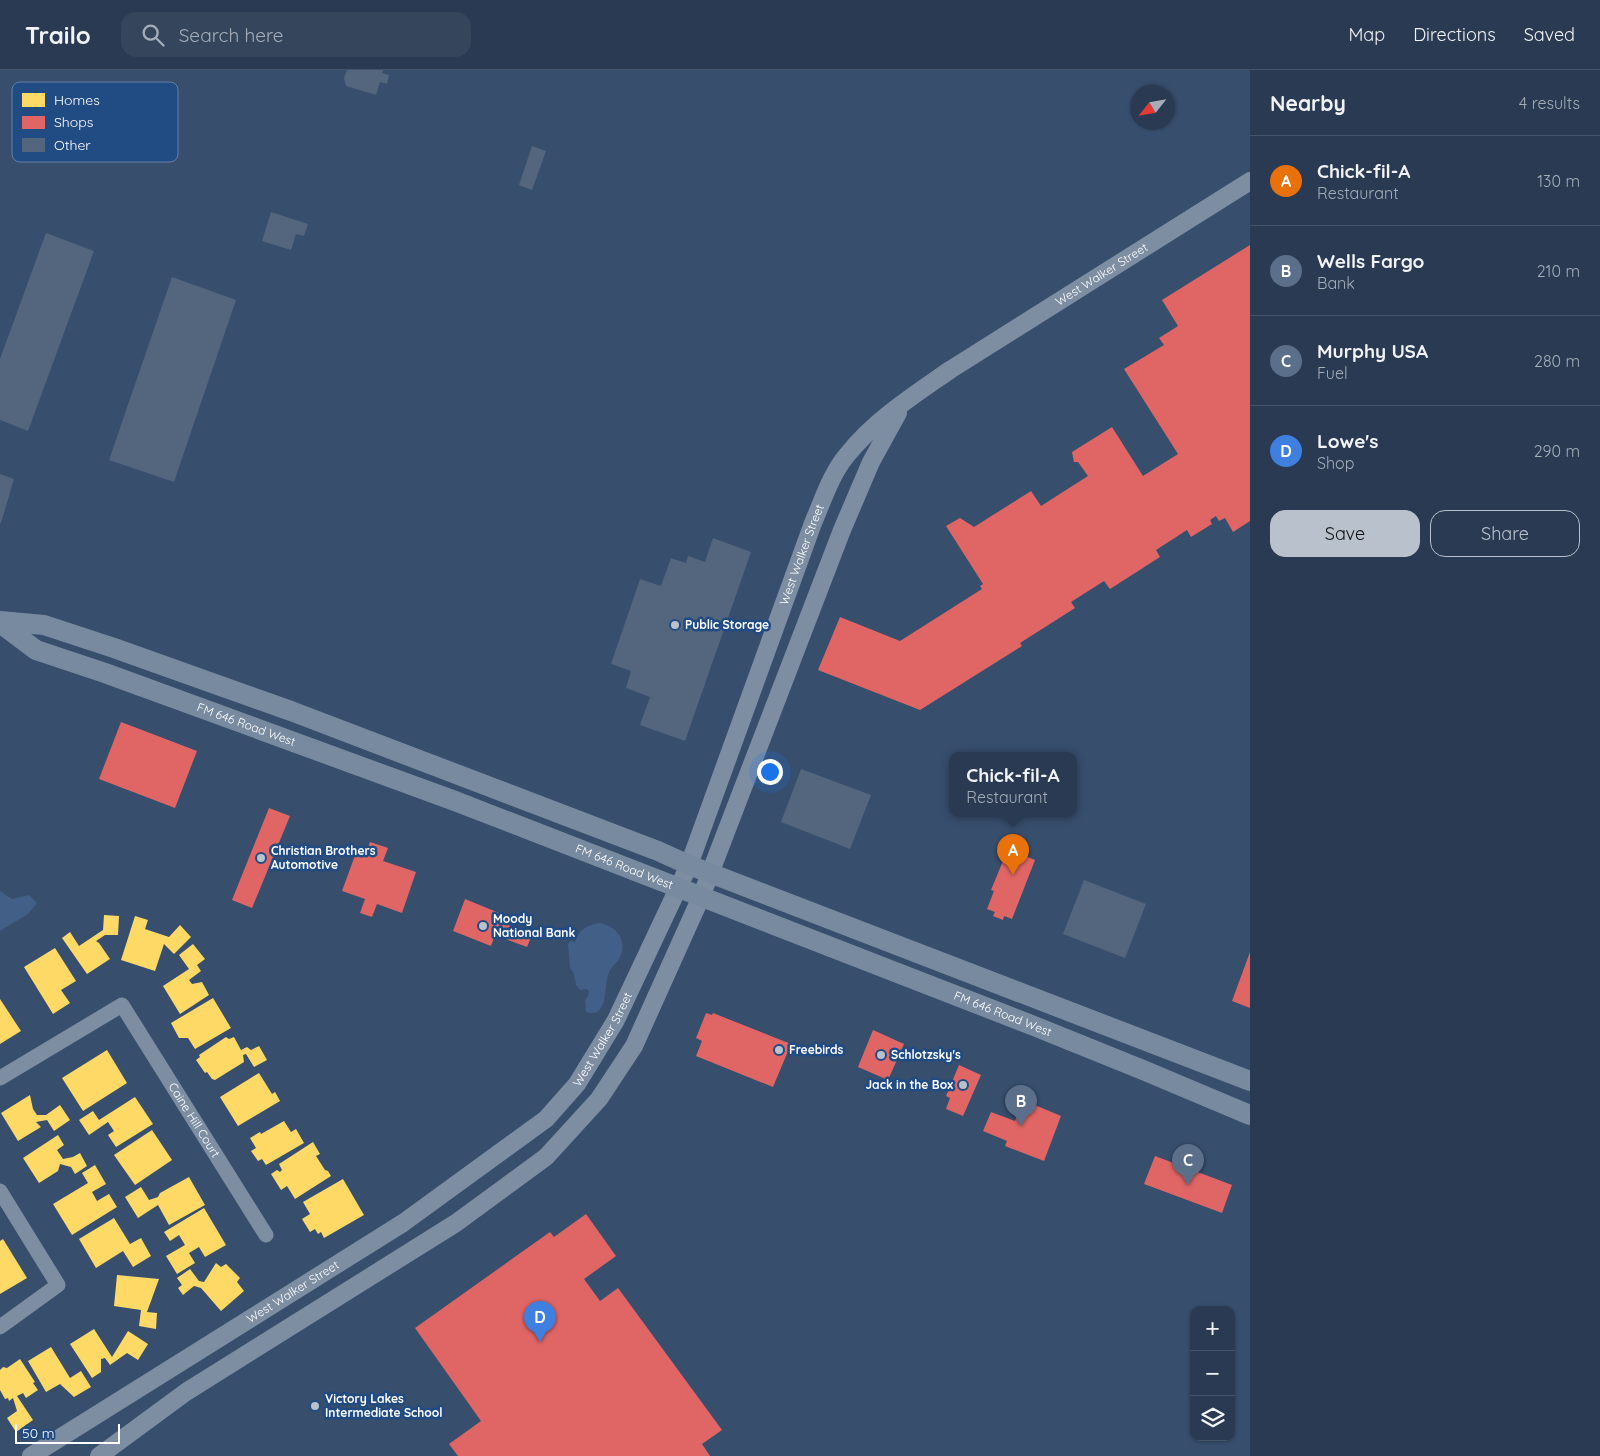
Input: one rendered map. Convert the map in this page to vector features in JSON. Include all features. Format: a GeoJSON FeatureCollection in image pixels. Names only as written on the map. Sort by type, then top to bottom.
{"type":"FeatureCollection","features":[{"type":"Feature","properties":{"kind":"main road","name":"FM 646 Road West"},"geometry":{"type":"LineString","coordinates":[[0,622],[44,625],[291,710],[1250,1082]]}},
{"type":"Feature","properties":{"kind":"main road","name":"FM 646 Road West"},"geometry":{"type":"LineString","coordinates":[[0,622],[36,650],[105,673],[455,801],[648,875],[678,889],[1029,1024],[1250,1116]]}},
{"type":"Feature","properties":{"kind":"street","name":"West Walker Street"},"geometry":{"type":"LineString","coordinates":[[31,1456],[403,1223],[546,1119],[577,1084],[616,1020],[678,889],[689,864],[775,624],[832,478],[847,455],[872,429],[905,402],[950,370],[1250,181]]}},
{"type":"Feature","properties":{"kind":"street","name":"West Walker Street"},"geometry":{"type":"LineString","coordinates":[[99,1456],[186,1392],[456,1224],[546,1158],[599,1099],[634,1046],[701,897],[856,495],[870,462],[905,402]]}},
{"type":"Feature","properties":{"kind":"street","name":"Caine Hill Court"},"geometry":{"type":"LineString","coordinates":[[0,1078],[122,1005],[266,1236]]}},
{"type":"Feature","properties":{"kind":"street"},"geometry":{"type":"LineString","coordinates":[[0,1191],[58,1285],[0,1326]]}},
{"type":"Feature","properties":{"kind":"water"},"geometry":{"type":"Polygon","coordinates":[[[0,891],[12,899],[29,895],[37,903],[28,914],[0,931],[0,891]]]}},
{"type":"Feature","properties":{"kind":"water"},"geometry":{"type":"Polygon","coordinates":[[[600,923],[611,927],[619,935],[622,951],[619,959],[609,972],[602,1006],[599,1011],[594,1013],[586,1012],[585,1001],[589,991],[586,989],[580,990],[576,985],[574,974],[570,968],[568,944],[570,941],[575,942],[584,928],[600,923]]]}},
{"type":"Feature","properties":{"kind":"building: Homes"},"geometry":{"type":"Polygon","coordinates":[[[104,915],[119,916],[118,935],[105,935],[96,941],[110,959],[87,974],[62,938],[70,932],[79,946],[103,930],[104,915]]]}},
{"type":"Feature","properties":{"kind":"building: Homes"},"geometry":{"type":"Polygon","coordinates":[[[135,916],[148,920],[145,929],[169,937],[180,925],[191,937],[174,954],[164,944],[155,971],[121,960],[135,916]]]}},
{"type":"Feature","properties":{"kind":"building: Homes"},"geometry":{"type":"Polygon","coordinates":[[[193,944],[205,959],[197,965],[201,971],[189,980],[192,984],[202,982],[209,995],[180,1014],[163,986],[189,969],[179,955],[193,944]]]}},
{"type":"Feature","properties":{"kind":"building: Homes"},"geometry":{"type":"Polygon","coordinates":[[[55,948],[76,981],[61,990],[70,1003],[53,1014],[24,967],[55,948]]]}},
{"type":"Feature","properties":{"kind":"building: Homes"},"geometry":{"type":"Polygon","coordinates":[[[213,998],[231,1028],[195,1049],[188,1038],[179,1038],[171,1023],[213,998]]]}},
{"type":"Feature","properties":{"kind":"building: Homes"},"geometry":{"type":"Polygon","coordinates":[[[0,999],[21,1031],[0,1044],[0,999]]]}},
{"type":"Feature","properties":{"kind":"building: Homes"},"geometry":{"type":"Polygon","coordinates":[[[226,1037],[229,1039],[234,1037],[241,1050],[247,1047],[251,1050],[259,1046],[267,1060],[254,1067],[246,1054],[243,1055],[244,1062],[215,1080],[212,1079],[196,1060],[200,1057],[199,1055],[226,1037]]]}},
{"type":"Feature","properties":{"kind":"building: Homes"},"geometry":{"type":"Polygon","coordinates":[[[107,1050],[127,1083],[83,1111],[62,1078],[107,1050]]]}},
{"type":"Feature","properties":{"kind":"building: Homes"},"geometry":{"type":"Polygon","coordinates":[[[259,1073],[272,1094],[275,1092],[280,1101],[238,1126],[220,1097],[259,1073]]]}},
{"type":"Feature","properties":{"kind":"building: Homes"},"geometry":{"type":"Polygon","coordinates":[[[30,1095],[33,1109],[37,1115],[46,1115],[60,1105],[70,1120],[54,1131],[47,1120],[36,1122],[41,1127],[18,1141],[1,1113],[30,1095]]]}},
{"type":"Feature","properties":{"kind":"building: Homes"},"geometry":{"type":"Polygon","coordinates":[[[135,1097],[153,1124],[116,1147],[108,1135],[114,1131],[108,1122],[89,1135],[79,1120],[93,1111],[99,1120],[135,1097]]]}},
{"type":"Feature","properties":{"kind":"building: Homes"},"geometry":{"type":"Polygon","coordinates":[[[284,1121],[291,1132],[296,1129],[304,1143],[266,1165],[262,1159],[258,1161],[251,1151],[256,1148],[250,1138],[284,1121]]]}},
{"type":"Feature","properties":{"kind":"building: Homes"},"geometry":{"type":"Polygon","coordinates":[[[152,1130],[172,1160],[135,1185],[114,1155],[152,1130]]]}},
{"type":"Feature","properties":{"kind":"building: Homes"},"geometry":{"type":"Polygon","coordinates":[[[58,1135],[64,1145],[57,1150],[63,1159],[80,1153],[87,1166],[75,1174],[71,1167],[60,1164],[58,1171],[39,1183],[23,1158],[58,1135]]]}},
{"type":"Feature","properties":{"kind":"building: Homes"},"geometry":{"type":"Polygon","coordinates":[[[313,1142],[320,1154],[316,1156],[331,1176],[295,1199],[287,1186],[281,1190],[271,1174],[277,1170],[280,1172],[282,1170],[279,1164],[313,1142]]]}},
{"type":"Feature","properties":{"kind":"building: Homes"},"geometry":{"type":"Polygon","coordinates":[[[95,1165],[106,1184],[92,1192],[97,1201],[109,1194],[117,1207],[72,1235],[53,1204],[88,1183],[82,1173],[95,1165]]]}},
{"type":"Feature","properties":{"kind":"building: Homes"},"geometry":{"type":"Polygon","coordinates":[[[189,1177],[205,1205],[169,1225],[158,1205],[138,1218],[125,1197],[141,1187],[149,1200],[158,1197],[160,1193],[189,1177]]]}},
{"type":"Feature","properties":{"kind":"building: Homes"},"geometry":{"type":"Polygon","coordinates":[[[343,1179],[364,1215],[324,1238],[321,1232],[318,1234],[315,1229],[310,1232],[302,1219],[310,1214],[303,1202],[343,1179]]]}},
{"type":"Feature","properties":{"kind":"building: Homes"},"geometry":{"type":"Polygon","coordinates":[[[204,1208],[226,1245],[205,1257],[199,1247],[189,1253],[195,1263],[177,1274],[166,1256],[185,1245],[179,1235],[170,1241],[164,1232],[204,1208]]]}},
{"type":"Feature","properties":{"kind":"building: Homes"},"geometry":{"type":"Polygon","coordinates":[[[114,1218],[130,1244],[141,1238],[151,1256],[133,1267],[123,1251],[96,1268],[79,1239],[114,1218]]]}},
{"type":"Feature","properties":{"kind":"building: Homes"},"geometry":{"type":"Polygon","coordinates":[[[3,1239],[27,1278],[0,1294],[0,1241],[3,1239]]]}},
{"type":"Feature","properties":{"kind":"building: Homes"},"geometry":{"type":"Polygon","coordinates":[[[216,1263],[221,1267],[226,1264],[240,1278],[237,1282],[244,1291],[221,1311],[201,1288],[194,1286],[183,1295],[178,1288],[182,1285],[177,1278],[190,1269],[199,1281],[204,1282],[216,1263]]]}},
{"type":"Feature","properties":{"kind":"building: Homes"},"geometry":{"type":"Polygon","coordinates":[[[117,1275],[159,1279],[147,1312],[157,1313],[156,1329],[139,1326],[141,1310],[114,1306],[117,1275]]]}},
{"type":"Feature","properties":{"kind":"building: Homes"},"geometry":{"type":"Polygon","coordinates":[[[94,1329],[112,1357],[128,1331],[148,1344],[138,1360],[127,1353],[110,1365],[105,1358],[101,1359],[101,1372],[92,1378],[70,1344],[94,1329]]]}},
{"type":"Feature","properties":{"kind":"building: Homes"},"geometry":{"type":"Polygon","coordinates":[[[51,1347],[70,1378],[81,1371],[91,1387],[74,1397],[60,1384],[46,1392],[28,1361],[51,1347]]]}},
{"type":"Feature","properties":{"kind":"building: Homes"},"geometry":{"type":"Polygon","coordinates":[[[20,1359],[38,1390],[26,1398],[23,1393],[17,1396],[33,1420],[16,1432],[7,1418],[17,1411],[13,1398],[9,1401],[8,1398],[5,1399],[0,1390],[0,1370],[3,1367],[7,1368],[20,1359]]]}},
{"type":"Feature","properties":{"kind":"building: Shops"},"geometry":{"type":"Polygon","coordinates":[[[1250,245],[1250,521],[1233,532],[1225,518],[1219,521],[1216,516],[1210,520],[1212,524],[1191,537],[1187,530],[1156,550],[1160,557],[1110,589],[1104,581],[1071,602],[1075,608],[1020,643],[1022,646],[920,710],[818,670],[840,617],[900,641],[982,589],[980,586],[983,584],[946,526],[960,518],[974,527],[1031,491],[1041,506],[1088,476],[1078,462],[1074,462],[1072,452],[1112,427],[1143,476],[1178,454],[1124,369],[1164,345],[1159,338],[1178,326],[1162,300],[1250,245]]]}},
{"type":"Feature","properties":{"kind":"building: Shops"},"geometry":{"type":"Polygon","coordinates":[[[121,722],[197,751],[175,808],[99,779],[121,722]]]}},
{"type":"Feature","properties":{"kind":"building: Shops","name":"Christian Brothers Automotive"},"geometry":{"type":"Polygon","coordinates":[[[269,808],[290,816],[252,908],[232,900],[269,808]]]}},
{"type":"Feature","properties":{"kind":"building: Shops"},"geometry":{"type":"Polygon","coordinates":[[[370,842],[388,848],[383,861],[416,872],[402,913],[377,904],[372,917],[360,913],[365,899],[342,891],[357,850],[366,853],[370,842]]]}},
{"type":"Feature","properties":{"kind":"building: Shops"},"geometry":{"type":"Polygon","coordinates":[[[1008,849],[1035,860],[1012,919],[1004,916],[1003,920],[993,916],[995,912],[987,909],[994,891],[991,890],[1008,849]]]}},
{"type":"Feature","properties":{"kind":"building: Shops","name":"Moody National Bank"},"geometry":{"type":"Polygon","coordinates":[[[465,899],[504,915],[501,922],[532,935],[527,947],[495,935],[491,946],[453,931],[465,899]]]}},
{"type":"Feature","properties":{"kind":"building: Shops"},"geometry":{"type":"Polygon","coordinates":[[[1250,952],[1250,1008],[1232,1001],[1250,952]]]}},
{"type":"Feature","properties":{"kind":"building: Shops"},"geometry":{"type":"Polygon","coordinates":[[[706,1013],[712,1015],[713,1013],[791,1044],[773,1087],[696,1056],[702,1041],[696,1038],[706,1013]]]}},
{"type":"Feature","properties":{"kind":"building: Shops","name":"Schlotzsky's"},"geometry":{"type":"Polygon","coordinates":[[[873,1030],[904,1044],[888,1080],[858,1067],[873,1030]]]}},
{"type":"Feature","properties":{"kind":"building: Shops","name":"Jack in the Box"},"geometry":{"type":"Polygon","coordinates":[[[959,1065],[981,1075],[963,1116],[946,1109],[950,1098],[946,1096],[959,1065]]]}},
{"type":"Feature","properties":{"kind":"building: Shops"},"geometry":{"type":"Polygon","coordinates":[[[1023,1100],[1061,1116],[1044,1161],[1005,1146],[1007,1141],[983,1131],[991,1112],[1015,1121],[1023,1100]]]}},
{"type":"Feature","properties":{"kind":"building: Shops"},"geometry":{"type":"Polygon","coordinates":[[[1155,1156],[1232,1185],[1222,1213],[1144,1184],[1155,1156]]]}},
{"type":"Feature","properties":{"kind":"building: Shops"},"geometry":{"type":"Polygon","coordinates":[[[586,1214],[616,1256],[584,1279],[600,1301],[618,1288],[722,1430],[702,1444],[710,1456],[458,1456],[449,1444],[481,1421],[415,1328],[550,1232],[554,1237],[586,1214]]]}},
{"type":"Feature","properties":{"kind":"building: Other"},"geometry":{"type":"Polygon","coordinates":[[[347,70],[383,70],[382,73],[389,75],[387,84],[380,82],[376,95],[346,86],[344,78],[347,70]]]}},
{"type":"Feature","properties":{"kind":"building: Other"},"geometry":{"type":"Polygon","coordinates":[[[532,146],[546,151],[532,190],[519,185],[532,146]]]}},
{"type":"Feature","properties":{"kind":"building: Other"},"geometry":{"type":"Polygon","coordinates":[[[271,212],[308,224],[304,236],[296,234],[291,250],[262,241],[271,212]]]}},
{"type":"Feature","properties":{"kind":"building: Other"},"geometry":{"type":"Polygon","coordinates":[[[46,233],[94,251],[28,431],[0,420],[0,359],[46,233]]]}},
{"type":"Feature","properties":{"kind":"building: Other"},"geometry":{"type":"Polygon","coordinates":[[[172,277],[236,300],[174,482],[109,460],[172,277]]]}},
{"type":"Feature","properties":{"kind":"building: Other"},"geometry":{"type":"Polygon","coordinates":[[[0,474],[14,479],[1,523],[0,523],[0,474]]]}},
{"type":"Feature","properties":{"kind":"building: Other","name":"Public Storage"},"geometry":{"type":"Polygon","coordinates":[[[713,538],[751,552],[685,741],[640,725],[650,697],[626,688],[631,671],[611,664],[640,579],[661,586],[671,558],[686,563],[688,556],[705,562],[713,538]]]}},
{"type":"Feature","properties":{"kind":"building: Other"},"geometry":{"type":"Polygon","coordinates":[[[801,769],[871,795],[850,849],[781,822],[801,769]]]}},
{"type":"Feature","properties":{"kind":"building: Other"},"geometry":{"type":"Polygon","coordinates":[[[1084,880],[1146,904],[1125,958],[1063,934],[1084,880]]]}},
{"type":"Feature","properties":{"kind":"place","name":"Public Storage"},"geometry":{"type":"Point","coordinates":[675,625]}},
{"type":"Feature","properties":{"kind":"place","name":"Christian Brothers Automotive"},"geometry":{"type":"Point","coordinates":[261,858]}},
{"type":"Feature","properties":{"kind":"place","name":"Chick-fil-A"},"geometry":{"type":"Point","coordinates":[1013,875]}},
{"type":"Feature","properties":{"kind":"place","name":"Moody National Bank"},"geometry":{"type":"Point","coordinates":[483,926]}},
{"type":"Feature","properties":{"kind":"place","name":"Freebirds"},"geometry":{"type":"Point","coordinates":[779,1050]}},
{"type":"Feature","properties":{"kind":"place","name":"Schlotzsky's"},"geometry":{"type":"Point","coordinates":[881,1055]}},
{"type":"Feature","properties":{"kind":"place","name":"Jack in the Box"},"geometry":{"type":"Point","coordinates":[963,1085]}},
{"type":"Feature","properties":{"kind":"place","name":"Wells Fargo"},"geometry":{"type":"Point","coordinates":[1021,1126]}},
{"type":"Feature","properties":{"kind":"place","name":"Murphy USA"},"geometry":{"type":"Point","coordinates":[1188,1185]}},
{"type":"Feature","properties":{"kind":"place","name":"Lowe's"},"geometry":{"type":"Point","coordinates":[540,1342]}},
{"type":"Feature","properties":{"kind":"place","name":"Victory Lakes Intermediate School"},"geometry":{"type":"Point","coordinates":[315,1406]}}]}
